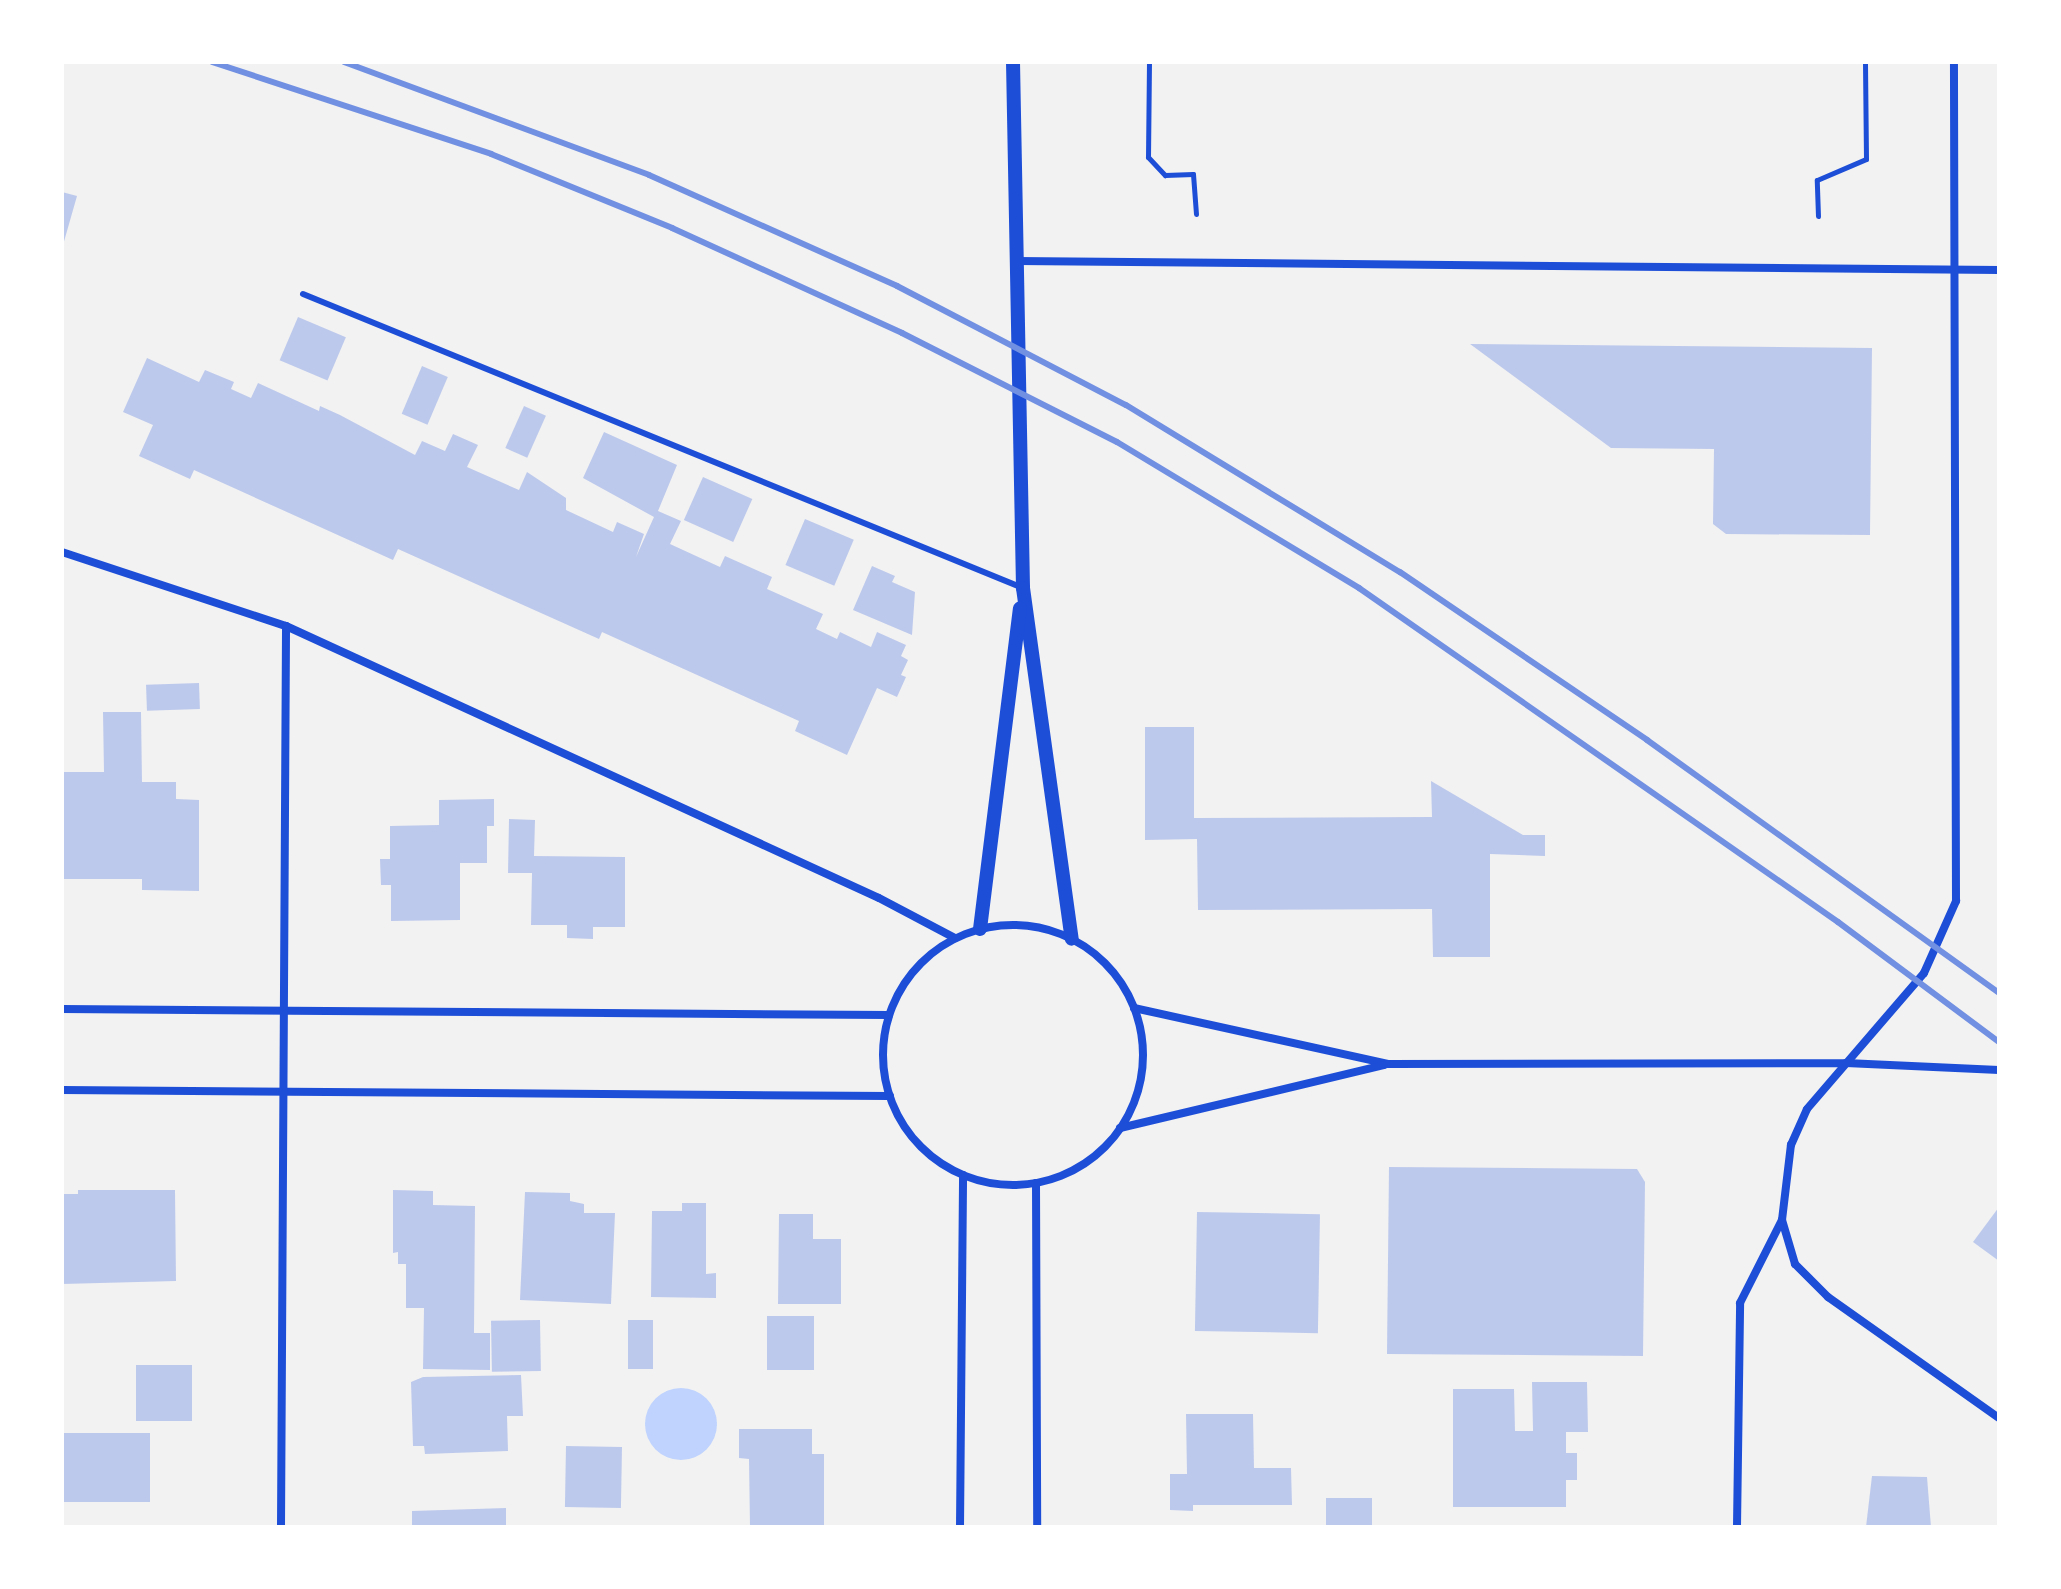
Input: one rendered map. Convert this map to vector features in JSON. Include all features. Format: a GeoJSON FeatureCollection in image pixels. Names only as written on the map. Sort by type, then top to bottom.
{"type":"FeatureCollection","features":[{"type":"Feature","properties":{"kind":"street"},"geometry":{"type":"LineString","coordinates":[[1013,62],[1023,588],[1072,939]]}},
{"type":"Feature","properties":{"kind":"street"},"geometry":{"type":"LineString","coordinates":[[1737,1527],[1740,1303],[1782,1220],[1791,1145],[1807,1109],[1924,973],[1956,901],[1952,270],[1954,62]]}},
{"type":"Feature","properties":{"kind":"street"},"geometry":{"type":"LineString","coordinates":[[1017,261],[1999,270]]}},
{"type":"Feature","properties":{"kind":"street"},"geometry":{"type":"LineString","coordinates":[[62,552],[286,626],[955,938]]}},
{"type":"Feature","properties":{"kind":"street"},"geometry":{"type":"LineString","coordinates":[[980,929],[1023,588]]}},
{"type":"Feature","properties":{"kind":"street"},"geometry":{"type":"LineString","coordinates":[[281,1527],[286,626]]}},
{"type":"Feature","properties":{"kind":"street"},"geometry":{"type":"LineString","coordinates":[[1018,924],[1072,939],[1109,966],[1134,1008],[1143,1062],[1136,1097],[1120,1128],[1096,1154],[1036,1183],[997,1184],[963,1175],[932,1157],[910,1135],[890,1096],[883,1042],[889,1015],[905,980],[955,938],[980,929],[1018,924]]}},
{"type":"Feature","properties":{"kind":"street"},"geometry":{"type":"LineString","coordinates":[[1134,1008],[1388,1064],[1846,1063],[1999,1070]]}},
{"type":"Feature","properties":{"kind":"street"},"geometry":{"type":"LineString","coordinates":[[62,1009],[889,1015]]}},
{"type":"Feature","properties":{"kind":"street"},"geometry":{"type":"LineString","coordinates":[[1120,1128],[1388,1064]]}},
{"type":"Feature","properties":{"kind":"street"},"geometry":{"type":"LineString","coordinates":[[62,1090],[890,1096]]}},
{"type":"Feature","properties":{"kind":"street"},"geometry":{"type":"LineString","coordinates":[[960,1527],[963,1175]]}},
{"type":"Feature","properties":{"kind":"street"},"geometry":{"type":"LineString","coordinates":[[1036,1183],[1037,1527]]}},
{"type":"Feature","properties":{"kind":"street"},"geometry":{"type":"LineString","coordinates":[[1782,1220],[1795,1264],[1828,1297],[1999,1418]]}},
{"type":"Feature","properties":{"kind":"lane"},"geometry":{"type":"LineString","coordinates":[[303,294],[1023,588]]}},
{"type":"Feature","properties":{"kind":"path"},"geometry":{"type":"LineString","coordinates":[[1149,62],[1148,157],[1165,175],[1193,174],[1196,214]]}},
{"type":"Feature","properties":{"kind":"path"},"geometry":{"type":"LineString","coordinates":[[1818,216],[1817,180],[1866,159],[1865,62]]}},
{"type":"Feature","properties":{"kind":"water"},"geometry":{"type":"Polygon","coordinates":[[[681,1388],[701,1394],[711,1404],[717,1424],[711,1444],[701,1454],[681,1460],[661,1454],[651,1444],[645,1424],[651,1404],[661,1394],[681,1388]]]}},
{"type":"Feature","properties":{"kind":"building"},"geometry":{"type":"Polygon","coordinates":[[[62,192],[77,196],[63,245],[62,244],[62,192]]]}},
{"type":"Feature","properties":{"kind":"building"},"geometry":{"type":"Polygon","coordinates":[[[298,317],[346,337],[328,381],[280,360],[298,317]]]}},
{"type":"Feature","properties":{"kind":"building"},"geometry":{"type":"Polygon","coordinates":[[[1470,344],[1872,348],[1870,535],[1726,534],[1713,524],[1714,449],[1611,448],[1470,344]]]}},
{"type":"Feature","properties":{"kind":"building"},"geometry":{"type":"Polygon","coordinates":[[[147,358],[199,382],[205,370],[234,382],[231,389],[251,398],[258,383],[319,411],[320,406],[340,415],[415,455],[422,441],[445,451],[453,434],[478,445],[467,467],[519,490],[527,472],[566,498],[566,510],[613,532],[617,522],[644,534],[636,557],[654,517],[583,478],[604,432],[677,465],[658,511],[681,521],[670,544],[720,567],[725,556],[772,577],[767,589],[823,614],[816,629],[837,639],[840,632],[871,647],[877,632],[906,645],[901,656],[908,660],[901,675],[906,677],[897,697],[877,688],[847,755],[795,731],[799,721],[602,632],[599,639],[398,549],[393,560],[194,470],[190,479],[139,456],[153,425],[123,412],[147,358]]]}},
{"type":"Feature","properties":{"kind":"building"},"geometry":{"type":"Polygon","coordinates":[[[422,366],[448,377],[427,425],[402,414],[422,366]]]}},
{"type":"Feature","properties":{"kind":"building"},"geometry":{"type":"Polygon","coordinates":[[[524,406],[546,416],[527,458],[505,448],[524,406]]]}},
{"type":"Feature","properties":{"kind":"building"},"geometry":{"type":"Polygon","coordinates":[[[703,477],[752,499],[733,542],[684,520],[703,477]]]}},
{"type":"Feature","properties":{"kind":"building"},"geometry":{"type":"Polygon","coordinates":[[[805,519],[854,540],[834,586],[785,565],[805,519]]]}},
{"type":"Feature","properties":{"kind":"building"},"geometry":{"type":"Polygon","coordinates":[[[872,566],[895,576],[892,582],[915,592],[912,635],[853,610],[872,566]]]}},
{"type":"Feature","properties":{"kind":"building"},"geometry":{"type":"Polygon","coordinates":[[[199,683],[200,709],[147,711],[146,685],[199,683]]]}},
{"type":"Feature","properties":{"kind":"building"},"geometry":{"type":"Polygon","coordinates":[[[103,712],[141,712],[142,782],[176,782],[176,799],[199,800],[199,891],[142,890],[142,879],[62,879],[62,772],[104,772],[103,712]]]}},
{"type":"Feature","properties":{"kind":"building"},"geometry":{"type":"Polygon","coordinates":[[[1145,727],[1194,727],[1194,818],[1432,817],[1431,781],[1523,835],[1545,835],[1545,856],[1490,854],[1490,957],[1433,957],[1432,909],[1198,910],[1197,839],[1145,840],[1145,727]]]}},
{"type":"Feature","properties":{"kind":"building"},"geometry":{"type":"Polygon","coordinates":[[[494,799],[494,826],[487,826],[487,863],[460,863],[460,920],[391,921],[391,885],[381,885],[380,859],[390,859],[390,826],[439,825],[439,800],[494,799]]]}},
{"type":"Feature","properties":{"kind":"building"},"geometry":{"type":"Polygon","coordinates":[[[509,819],[535,820],[534,856],[625,857],[625,927],[593,927],[593,939],[567,938],[567,925],[531,925],[532,873],[508,873],[509,819]]]}},
{"type":"Feature","properties":{"kind":"building"},"geometry":{"type":"Polygon","coordinates":[[[1389,1167],[1637,1169],[1645,1182],[1643,1356],[1387,1354],[1389,1167]]]}},
{"type":"Feature","properties":{"kind":"building"},"geometry":{"type":"Polygon","coordinates":[[[78,1190],[175,1190],[176,1281],[62,1284],[62,1194],[78,1194],[78,1190]]]}},
{"type":"Feature","properties":{"kind":"building"},"geometry":{"type":"Polygon","coordinates":[[[393,1190],[433,1191],[433,1205],[475,1206],[474,1333],[490,1333],[490,1370],[423,1369],[424,1308],[406,1308],[406,1264],[398,1264],[398,1252],[393,1253],[393,1190]]]}},
{"type":"Feature","properties":{"kind":"building"},"geometry":{"type":"Polygon","coordinates":[[[525,1192],[570,1193],[570,1201],[584,1204],[584,1213],[615,1213],[611,1304],[520,1300],[525,1192]]]}},
{"type":"Feature","properties":{"kind":"building"},"geometry":{"type":"Polygon","coordinates":[[[682,1203],[706,1203],[706,1274],[716,1273],[716,1298],[651,1297],[652,1211],[682,1211],[682,1203]]]}},
{"type":"Feature","properties":{"kind":"building"},"geometry":{"type":"Polygon","coordinates":[[[1999,1207],[1999,1261],[1973,1242],[1999,1207]]]}},
{"type":"Feature","properties":{"kind":"building"},"geometry":{"type":"Polygon","coordinates":[[[1197,1212],[1320,1214],[1318,1333],[1195,1331],[1197,1212]]]}},
{"type":"Feature","properties":{"kind":"building"},"geometry":{"type":"Polygon","coordinates":[[[779,1214],[813,1214],[813,1239],[841,1239],[841,1304],[778,1304],[779,1214]]]}},
{"type":"Feature","properties":{"kind":"building"},"geometry":{"type":"Polygon","coordinates":[[[767,1316],[814,1316],[814,1370],[767,1370],[767,1316]]]}},
{"type":"Feature","properties":{"kind":"building"},"geometry":{"type":"Polygon","coordinates":[[[540,1320],[541,1371],[492,1372],[491,1321],[540,1320]]]}},
{"type":"Feature","properties":{"kind":"building"},"geometry":{"type":"Polygon","coordinates":[[[628,1320],[653,1320],[653,1369],[628,1369],[628,1320]]]}},
{"type":"Feature","properties":{"kind":"building"},"geometry":{"type":"Polygon","coordinates":[[[136,1365],[192,1365],[192,1421],[136,1421],[136,1365]]]}},
{"type":"Feature","properties":{"kind":"building"},"geometry":{"type":"Polygon","coordinates":[[[521,1375],[523,1416],[507,1416],[508,1451],[425,1454],[424,1446],[413,1446],[411,1382],[423,1377],[521,1375]]]}},
{"type":"Feature","properties":{"kind":"building"},"geometry":{"type":"Polygon","coordinates":[[[1532,1382],[1587,1382],[1588,1432],[1566,1432],[1566,1453],[1577,1453],[1577,1480],[1566,1480],[1566,1507],[1453,1507],[1453,1389],[1514,1389],[1515,1431],[1533,1431],[1532,1382]]]}},
{"type":"Feature","properties":{"kind":"building"},"geometry":{"type":"Polygon","coordinates":[[[1186,1414],[1253,1414],[1254,1468],[1291,1468],[1292,1505],[1193,1505],[1193,1511],[1170,1510],[1170,1474],[1187,1474],[1186,1414]]]}},
{"type":"Feature","properties":{"kind":"building"},"geometry":{"type":"Polygon","coordinates":[[[739,1429],[812,1429],[812,1454],[824,1454],[824,1527],[750,1527],[749,1459],[739,1458],[739,1429]]]}},
{"type":"Feature","properties":{"kind":"building"},"geometry":{"type":"Polygon","coordinates":[[[62,1433],[150,1433],[150,1502],[62,1502],[62,1433]]]}},
{"type":"Feature","properties":{"kind":"building"},"geometry":{"type":"Polygon","coordinates":[[[566,1446],[622,1447],[621,1508],[565,1507],[566,1446]]]}},
{"type":"Feature","properties":{"kind":"building"},"geometry":{"type":"Polygon","coordinates":[[[1872,1476],[1927,1477],[1931,1527],[1866,1527],[1872,1476]]]}},
{"type":"Feature","properties":{"kind":"building"},"geometry":{"type":"Polygon","coordinates":[[[1326,1498],[1372,1498],[1372,1527],[1326,1527],[1326,1498]]]}},
{"type":"Feature","properties":{"kind":"building"},"geometry":{"type":"Polygon","coordinates":[[[506,1508],[506,1527],[412,1527],[412,1511],[506,1508]]]}},
{"type":"Feature","properties":{"kind":"railway"},"geometry":{"type":"LineString","coordinates":[[212,62],[491,154],[672,228],[902,333],[1117,442],[1359,588],[1838,922],[1999,1042]]}},
{"type":"Feature","properties":{"kind":"railway"},"geometry":{"type":"LineString","coordinates":[[344,62],[649,175],[897,286],[1126,405],[1400,572],[1647,740],[1999,993]]}}]}
